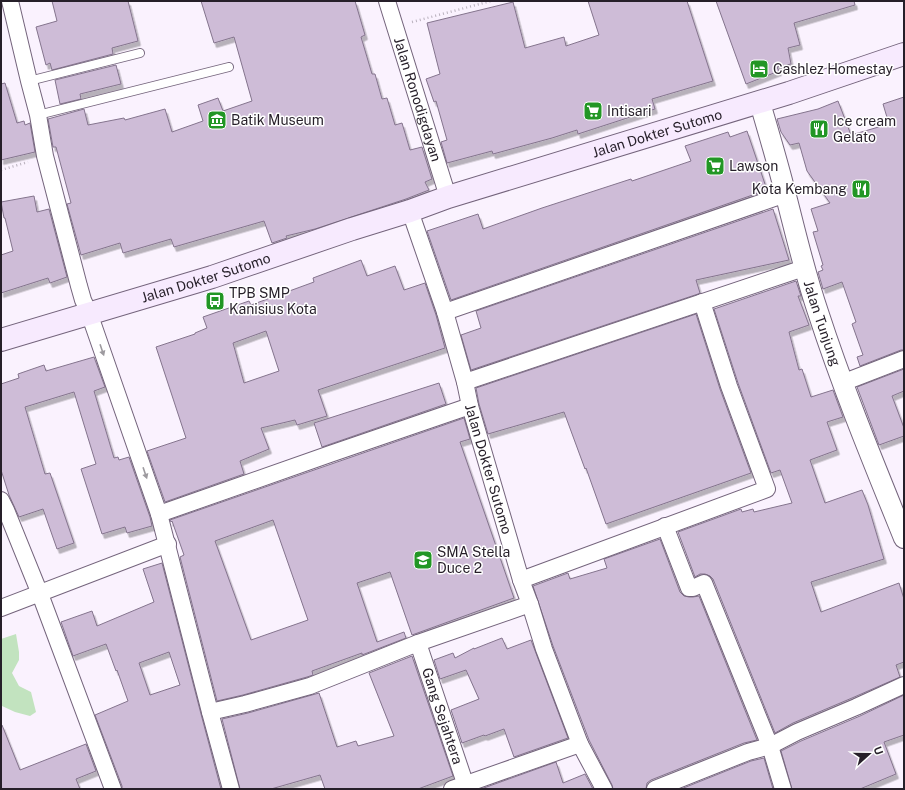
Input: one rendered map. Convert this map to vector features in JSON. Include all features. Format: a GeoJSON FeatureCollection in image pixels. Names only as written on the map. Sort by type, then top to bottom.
{"type":"FeatureCollection","features":[{"type":"Feature","properties":{"kind":"main road","name":"Jalan Dokter Sutomo"},"geometry":{"type":"LineString","coordinates":[[1,340],[212,277],[448,197],[760,103],[904,54]]}},
{"type":"Feature","properties":{"kind":"street"},"geometry":{"type":"LineString","coordinates":[[10,1],[28,81],[38,115],[45,156],[79,286],[160,514],[231,789]]}},
{"type":"Feature","properties":{"kind":"street","name":"Jalan Ronodigdayan"},"geometry":{"type":"LineString","coordinates":[[387,1],[448,197]]}},
{"type":"Feature","properties":{"kind":"street","name":"Jalan Tunjung"},"geometry":{"type":"LineString","coordinates":[[760,103],[786,194],[804,268],[818,312],[842,383],[904,538]]}},
{"type":"Feature","properties":{"kind":"street"},"geometry":{"type":"LineString","coordinates":[[445,312],[786,194]]}},
{"type":"Feature","properties":{"kind":"street","name":"Jalan Dokter Sutomo"},"geometry":{"type":"LineString","coordinates":[[410,211],[445,312],[465,382],[470,406],[544,649],[580,744],[604,789]]}},
{"type":"Feature","properties":{"kind":"street"},"geometry":{"type":"LineString","coordinates":[[465,382],[804,268]]}},
{"type":"Feature","properties":{"kind":"street"},"geometry":{"type":"LineString","coordinates":[[522,580],[767,489],[729,386],[702,302]]}},
{"type":"Feature","properties":{"kind":"street"},"geometry":{"type":"LineString","coordinates":[[842,383],[904,359]]}},
{"type":"Feature","properties":{"kind":"street"},"geometry":{"type":"LineString","coordinates":[[160,514],[470,406]]}},
{"type":"Feature","properties":{"kind":"street"},"geometry":{"type":"LineString","coordinates":[[1,500],[40,594],[113,789]]}},
{"type":"Feature","properties":{"kind":"street"},"geometry":{"type":"LineString","coordinates":[[665,526],[689,588],[693,588],[704,583],[770,746],[783,789]]}},
{"type":"Feature","properties":{"kind":"street"},"geometry":{"type":"LineString","coordinates":[[1,608],[168,544]]}},
{"type":"Feature","properties":{"kind":"street"},"geometry":{"type":"LineString","coordinates":[[210,712],[246,704],[310,686],[418,643],[530,604]]}},
{"type":"Feature","properties":{"kind":"street","name":"Gang Sejahtera"},"geometry":{"type":"LineString","coordinates":[[418,643],[462,787]]}},
{"type":"Feature","properties":{"kind":"street"},"geometry":{"type":"LineString","coordinates":[[655,789],[748,752],[770,746],[797,732],[904,685]]}},
{"type":"Feature","properties":{"kind":"street"},"geometry":{"type":"LineString","coordinates":[[462,787],[580,744]]}},
{"type":"Feature","properties":{"kind":"lane"},"geometry":{"type":"LineString","coordinates":[[28,81],[140,53]]}},
{"type":"Feature","properties":{"kind":"lane"},"geometry":{"type":"LineString","coordinates":[[38,115],[228,67]]}},
{"type":"Feature","properties":{"kind":"path"},"geometry":{"type":"LineString","coordinates":[[394,26],[491,1]]}},
{"type":"Feature","properties":{"kind":"path"},"geometry":{"type":"LineString","coordinates":[[1,170],[45,156]]}},
{"type":"Feature","properties":{"kind":"green space"},"geometry":{"type":"Polygon","coordinates":[[[16,634],[19,660],[12,673],[19,686],[31,692],[36,712],[30,716],[15,712],[2,706],[1,703],[1,639],[16,634]]]}},
{"type":"Feature","properties":{"kind":"building"},"geometry":{"type":"Polygon","coordinates":[[[52,1],[128,1],[138,41],[112,48],[113,54],[52,70],[50,63],[46,65],[36,27],[57,21],[52,1]]]}},
{"type":"Feature","properties":{"kind":"building"},"geometry":{"type":"Polygon","coordinates":[[[201,1],[355,1],[365,35],[361,37],[372,74],[375,74],[382,99],[387,98],[395,125],[402,123],[410,150],[422,147],[432,179],[425,182],[429,190],[315,229],[286,236],[287,238],[272,243],[264,221],[174,247],[171,239],[123,253],[120,243],[81,255],[67,204],[71,203],[56,147],[53,147],[48,119],[84,109],[88,125],[124,118],[125,120],[165,109],[172,132],[203,121],[198,105],[218,98],[223,111],[252,101],[234,37],[214,43],[201,1]]]}},
{"type":"Feature","properties":{"kind":"building"},"geometry":{"type":"Polygon","coordinates":[[[588,1],[687,1],[713,81],[652,99],[655,109],[578,134],[577,130],[493,154],[492,151],[447,163],[441,142],[447,140],[436,101],[434,102],[426,79],[440,74],[427,23],[513,2],[525,48],[564,37],[566,46],[599,35],[588,1]]]}},
{"type":"Feature","properties":{"kind":"building"},"geometry":{"type":"Polygon","coordinates":[[[716,1],[854,1],[855,5],[794,23],[800,45],[788,48],[791,64],[777,67],[779,71],[746,84],[716,1]]]}},
{"type":"Feature","properties":{"kind":"building"},"geometry":{"type":"Polygon","coordinates":[[[116,65],[121,84],[80,94],[81,99],[60,104],[55,80],[116,65]]]}},
{"type":"Feature","properties":{"kind":"building"},"geometry":{"type":"Polygon","coordinates":[[[5,83],[17,123],[24,121],[25,125],[30,123],[35,152],[1,160],[1,84],[5,83]]]}},
{"type":"Feature","properties":{"kind":"building"},"geometry":{"type":"Polygon","coordinates":[[[904,97],[904,350],[860,366],[857,357],[863,355],[852,324],[856,322],[842,282],[823,289],[818,272],[823,270],[821,266],[823,265],[813,232],[818,231],[811,209],[830,203],[807,171],[799,143],[790,145],[781,132],[777,119],[818,109],[838,101],[851,135],[889,124],[883,104],[904,97]]]}},
{"type":"Feature","properties":{"kind":"building"},"geometry":{"type":"Polygon","coordinates":[[[747,131],[767,190],[451,300],[427,231],[478,214],[483,229],[542,208],[631,179],[632,181],[691,161],[685,146],[728,132],[730,137],[747,131]]]}},
{"type":"Feature","properties":{"kind":"building"},"geometry":{"type":"Polygon","coordinates":[[[34,196],[37,212],[49,209],[67,277],[50,283],[48,278],[1,293],[1,255],[13,251],[1,202],[34,196]]]}},
{"type":"Feature","properties":{"kind":"building"},"geometry":{"type":"Polygon","coordinates":[[[773,209],[789,260],[696,280],[700,293],[698,294],[471,370],[461,335],[481,328],[476,311],[773,209]]]}},
{"type":"Feature","properties":{"kind":"building"},"geometry":{"type":"Polygon","coordinates":[[[361,260],[367,276],[395,266],[404,290],[425,283],[445,348],[318,390],[327,416],[297,425],[295,420],[261,428],[269,449],[240,461],[244,474],[165,502],[147,451],[186,438],[156,347],[195,334],[207,328],[203,317],[249,301],[251,305],[314,282],[313,278],[361,260]],[[266,331],[233,343],[244,383],[279,371],[266,331]]]}},
{"type":"Feature","properties":{"kind":"building"},"geometry":{"type":"Polygon","coordinates":[[[796,281],[801,296],[798,296],[809,325],[789,332],[799,370],[802,369],[811,397],[833,390],[843,417],[827,422],[837,450],[810,460],[825,503],[862,490],[884,559],[811,582],[821,612],[899,583],[904,599],[904,662],[896,665],[900,677],[793,723],[775,733],[713,579],[705,574],[700,574],[695,577],[678,532],[741,509],[742,512],[753,509],[754,512],[792,503],[780,470],[771,473],[738,383],[714,309],[796,281]]]}},
{"type":"Feature","properties":{"kind":"building"},"geometry":{"type":"Polygon","coordinates":[[[696,314],[720,389],[751,473],[606,524],[564,412],[488,434],[476,388],[696,314]]]}},
{"type":"Feature","properties":{"kind":"building"},"geometry":{"type":"Polygon","coordinates":[[[94,357],[105,387],[94,391],[114,458],[118,457],[119,460],[129,457],[152,526],[127,533],[125,527],[102,534],[81,469],[96,464],[74,392],[25,407],[45,474],[50,473],[74,543],[57,549],[43,509],[19,517],[9,495],[1,470],[1,384],[19,378],[18,374],[44,365],[46,371],[94,357]]]}},
{"type":"Feature","properties":{"kind":"building"},"geometry":{"type":"Polygon","coordinates":[[[904,369],[904,391],[892,396],[904,428],[904,436],[879,445],[857,387],[904,369]]]}},
{"type":"Feature","properties":{"kind":"building"},"geometry":{"type":"Polygon","coordinates":[[[439,383],[446,404],[322,447],[314,423],[439,383]]]}},
{"type":"Feature","properties":{"kind":"building","name":"SMA Stella Duce 2"},"geometry":{"type":"Polygon","coordinates":[[[464,418],[470,439],[460,442],[514,598],[412,635],[390,572],[357,583],[377,642],[404,632],[406,638],[362,655],[362,653],[312,671],[313,675],[307,677],[217,701],[180,557],[184,555],[172,521],[171,522],[170,520],[464,418]],[[273,520],[215,541],[251,640],[308,620],[273,520]]]}},
{"type":"Feature","properties":{"kind":"building"},"geometry":{"type":"Polygon","coordinates":[[[660,539],[680,592],[684,596],[699,596],[757,740],[744,743],[651,780],[647,783],[646,789],[613,789],[589,740],[553,646],[533,586],[568,573],[570,579],[607,568],[604,559],[660,539]]]}},
{"type":"Feature","properties":{"kind":"building"},"geometry":{"type":"Polygon","coordinates":[[[162,563],[221,789],[122,789],[95,715],[128,701],[117,670],[116,671],[106,644],[73,656],[61,622],[92,611],[97,626],[154,602],[143,569],[162,563]],[[169,652],[139,663],[150,695],[180,685],[169,652]]]}},
{"type":"Feature","properties":{"kind":"building"},"geometry":{"type":"Polygon","coordinates":[[[502,638],[507,649],[531,640],[568,738],[514,757],[504,729],[462,743],[451,710],[479,699],[466,670],[440,679],[434,660],[453,653],[455,658],[474,648],[502,638]]]}},
{"type":"Feature","properties":{"kind":"building"},"geometry":{"type":"Polygon","coordinates":[[[412,656],[453,776],[418,789],[325,789],[320,775],[271,789],[240,789],[222,719],[319,693],[337,747],[356,741],[358,746],[394,736],[369,673],[412,656]]]}},
{"type":"Feature","properties":{"kind":"building"},"geometry":{"type":"Polygon","coordinates":[[[904,695],[904,735],[884,742],[896,774],[860,789],[792,789],[781,751],[904,695]]]}},
{"type":"Feature","properties":{"kind":"building"},"geometry":{"type":"Polygon","coordinates":[[[1,725],[20,770],[86,744],[96,771],[76,779],[80,789],[1,789],[1,725]]]}},
{"type":"Feature","properties":{"kind":"building"},"geometry":{"type":"Polygon","coordinates":[[[764,758],[773,789],[681,789],[751,761],[764,758]]]}},
{"type":"Feature","properties":{"kind":"building"},"geometry":{"type":"Polygon","coordinates":[[[556,762],[563,783],[585,774],[593,789],[481,789],[556,762]]]}},
{"type":"Feature","properties":{"kind":"place","name":"Cashlez Homestay"},"geometry":{"type":"Point","coordinates":[759,69]}},
{"type":"Feature","properties":{"kind":"place","name":"Intisari"},"geometry":{"type":"Point","coordinates":[593,111]}},
{"type":"Feature","properties":{"kind":"place","name":"Batik Museum"},"geometry":{"type":"Point","coordinates":[217,120]}},
{"type":"Feature","properties":{"kind":"place","name":"Ice cream Gelato"},"geometry":{"type":"Point","coordinates":[819,129]}},
{"type":"Feature","properties":{"kind":"place","name":"Lawson"},"geometry":{"type":"Point","coordinates":[715,166]}},
{"type":"Feature","properties":{"kind":"place","name":"Kota Kembang"},"geometry":{"type":"Point","coordinates":[861,189]}},
{"type":"Feature","properties":{"kind":"place","name":"TPB SMP Kanisius Kota"},"geometry":{"type":"Point","coordinates":[215,301]}},
{"type":"Feature","properties":{"kind":"place","name":"SMA Stella Duce 2"},"geometry":{"type":"Point","coordinates":[423,560]}}]}
